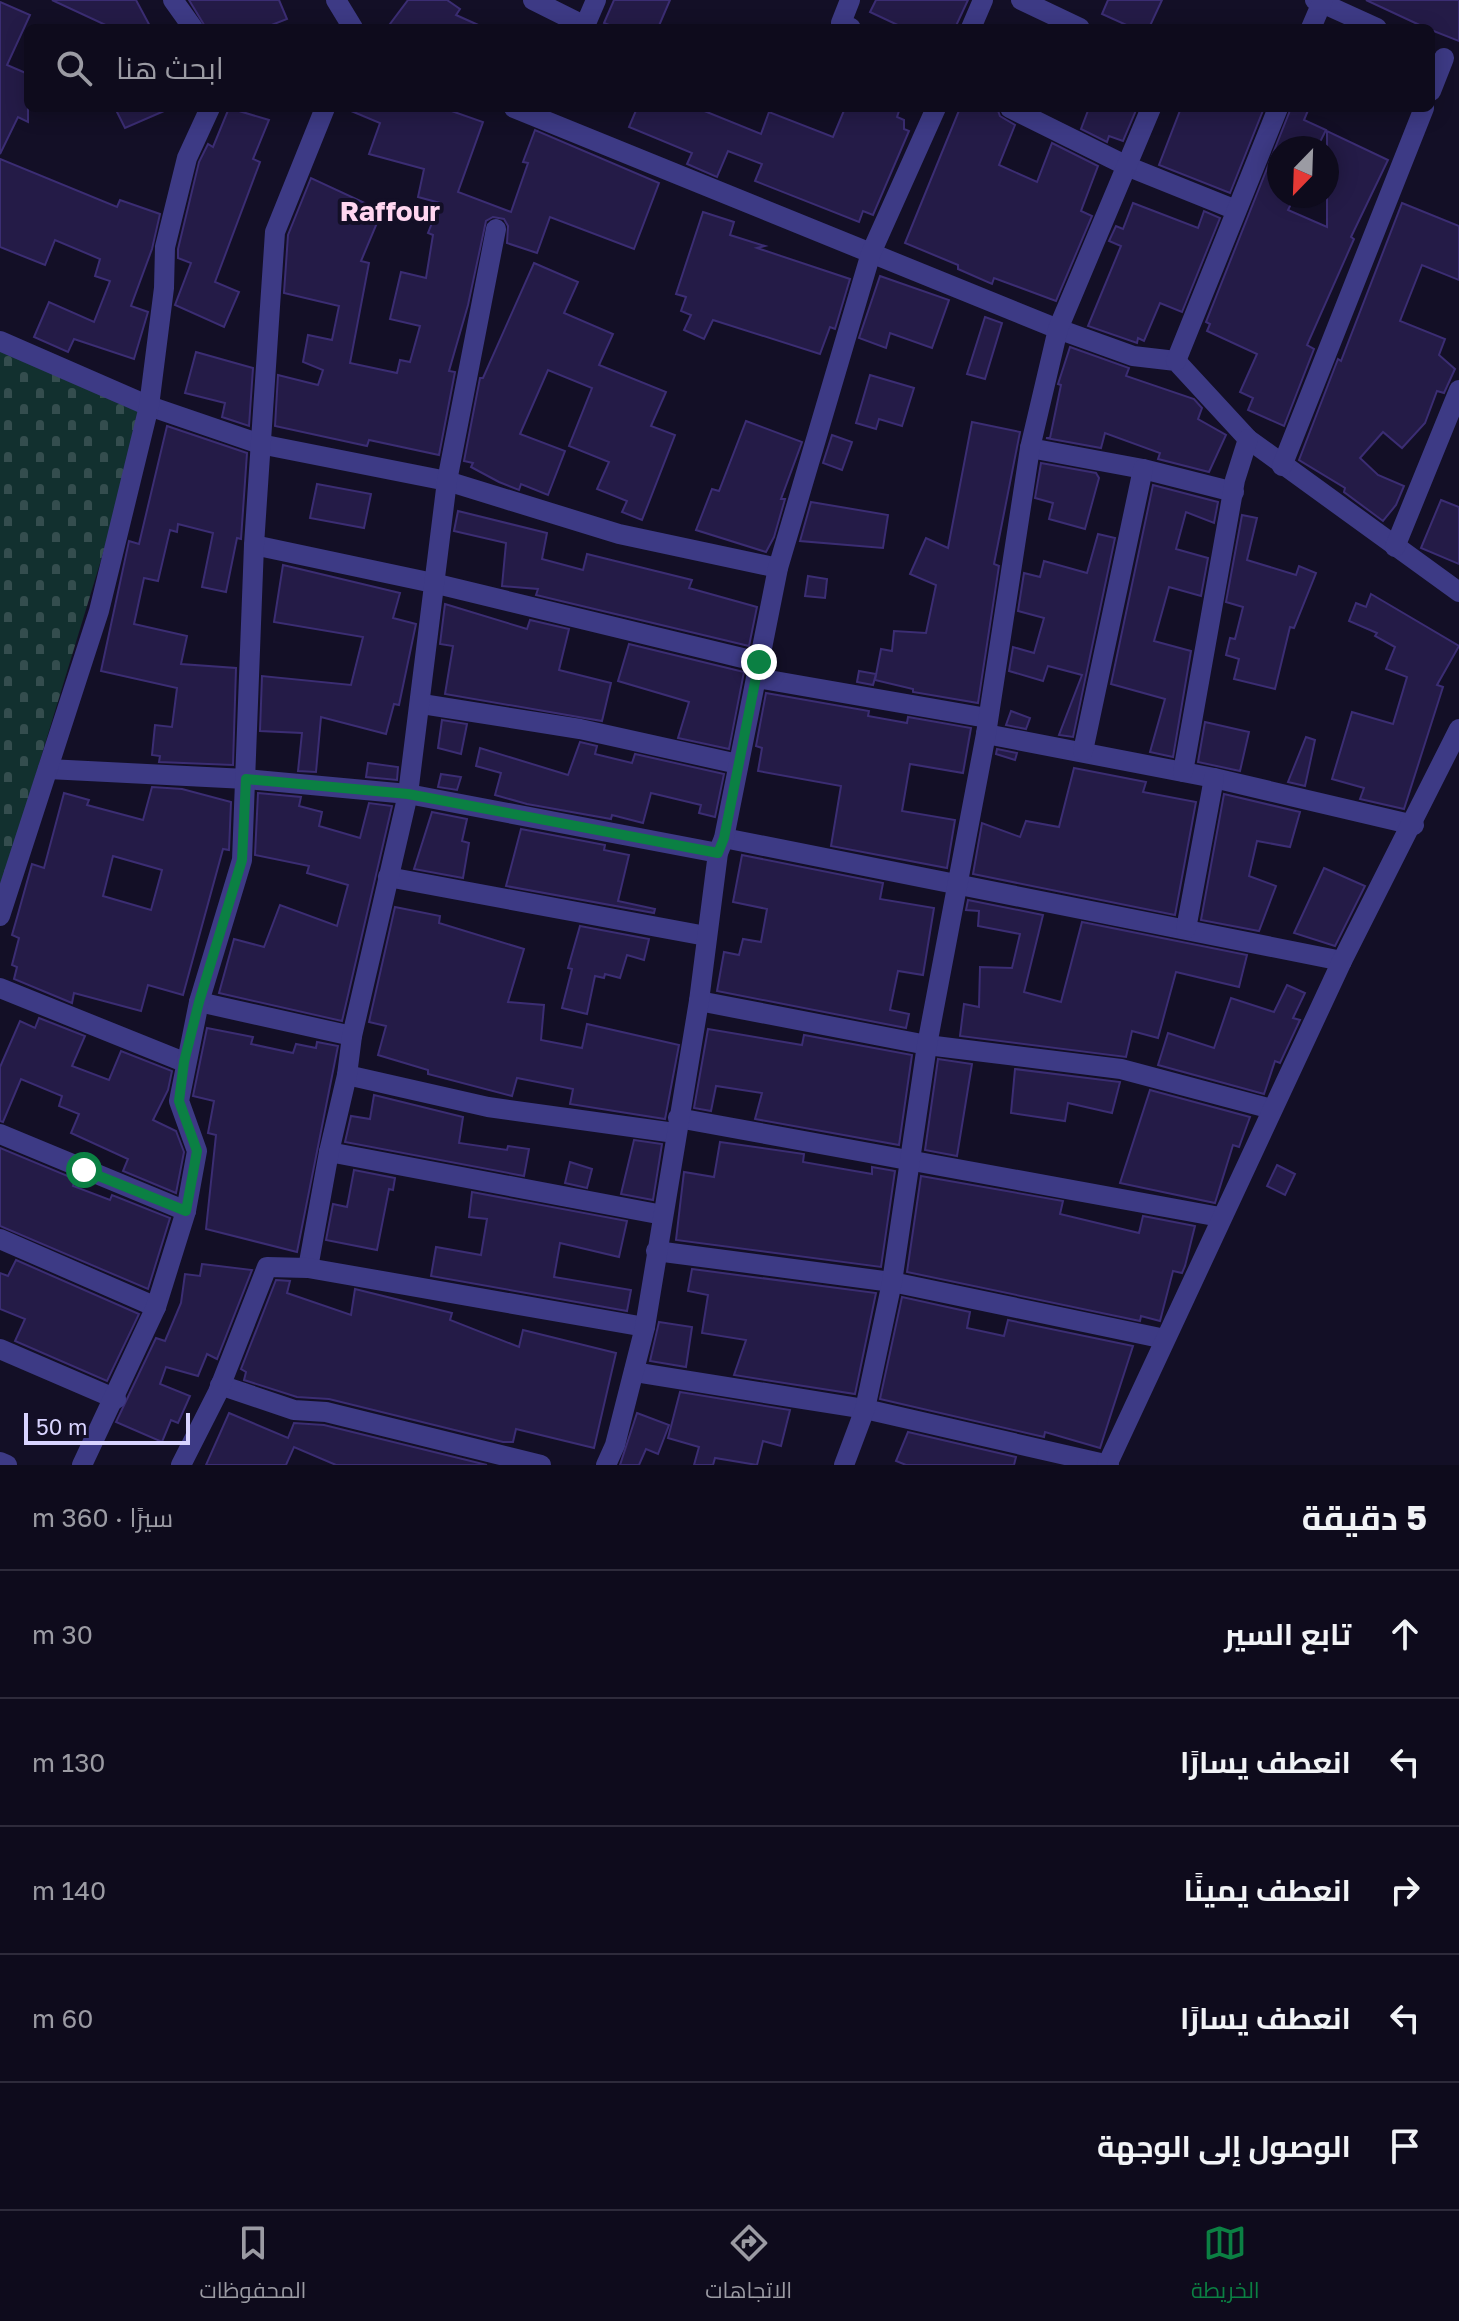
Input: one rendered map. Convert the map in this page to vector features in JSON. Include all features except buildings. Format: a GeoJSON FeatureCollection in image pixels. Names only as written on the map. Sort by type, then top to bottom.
{"type":"FeatureCollection","features":[{"type":"Feature","properties":{"kind":"street"},"geometry":{"type":"LineString","coordinates":[[173,0],[190,24]]}},
{"type":"Feature","properties":{"kind":"street"},"geometry":{"type":"LineString","coordinates":[[336,0],[351,24]]}},
{"type":"Feature","properties":{"kind":"street"},"geometry":{"type":"LineString","coordinates":[[533,0],[578,24]]}},
{"type":"Feature","properties":{"kind":"street"},"geometry":{"type":"LineString","coordinates":[[585,24],[596,0]]}},
{"type":"Feature","properties":{"kind":"street"},"geometry":{"type":"LineString","coordinates":[[843,24],[850,0]]}},
{"type":"Feature","properties":{"kind":"street"},"geometry":{"type":"LineString","coordinates":[[973,24],[983,0]]}},
{"type":"Feature","properties":{"kind":"street"},"geometry":{"type":"LineString","coordinates":[[1021,0],[1072,24]]}},
{"type":"Feature","properties":{"kind":"street"},"geometry":{"type":"LineString","coordinates":[[1312,24],[1320,1],[1369,24]]}},
{"type":"Feature","properties":{"kind":"street"},"geometry":{"type":"LineString","coordinates":[[1435,82],[1445,58]]}},
{"type":"Feature","properties":{"kind":"street"},"geometry":{"type":"LineString","coordinates":[[0,916],[99,611],[149,406],[164,288],[165,247],[187,158],[208,112]]}},
{"type":"Feature","properties":{"kind":"street"},"geometry":{"type":"LineString","coordinates":[[82,1465],[116,1399],[156,1307],[186,1211],[197,1151],[179,1101],[184,1062],[199,1002],[242,860],[254,545],[275,232],[323,112]]}},
{"type":"Feature","properties":{"kind":"street"},"geometry":{"type":"LineString","coordinates":[[606,1465],[615,1445],[645,1327],[699,1001],[721,846],[778,568],[871,253],[934,112]]}},
{"type":"Feature","properties":{"kind":"street"},"geometry":{"type":"LineString","coordinates":[[1018,112],[1129,167],[1236,210]]}},
{"type":"Feature","properties":{"kind":"street"},"geometry":{"type":"LineString","coordinates":[[844,1465],[865,1409],[892,1282],[927,1045],[987,726],[1030,448],[1058,329],[1129,167],[1150,112]]}},
{"type":"Feature","properties":{"kind":"street"},"geometry":{"type":"LineString","coordinates":[[1176,361],[1276,112]]}},
{"type":"Feature","properties":{"kind":"street"},"geometry":{"type":"LineString","coordinates":[[1282,466],[1422,112]]}},
{"type":"Feature","properties":{"kind":"street"},"geometry":{"type":"LineString","coordinates":[[550,115],[871,253],[1058,329],[1133,356],[1176,361],[1248,439],[1459,592]]}},
{"type":"Feature","properties":{"kind":"street"},"geometry":{"type":"LineString","coordinates":[[308,1268],[352,1036],[408,794],[422,704],[433,583],[447,481],[496,229]]}},
{"type":"Feature","properties":{"kind":"street"},"geometry":{"type":"LineString","coordinates":[[0,341],[149,406],[260,444],[447,481],[619,534],[778,568]]}},
{"type":"Feature","properties":{"kind":"street"},"geometry":{"type":"LineString","coordinates":[[1395,547],[1459,390]]}},
{"type":"Feature","properties":{"kind":"street"},"geometry":{"type":"LineString","coordinates":[[1183,772],[1234,492],[1248,439]]}},
{"type":"Feature","properties":{"kind":"street"},"geometry":{"type":"LineString","coordinates":[[1030,448],[1143,469],[1234,492]]}},
{"type":"Feature","properties":{"kind":"street"},"geometry":{"type":"LineString","coordinates":[[1083,751],[1143,469]]}},
{"type":"Feature","properties":{"kind":"street"},"geometry":{"type":"LineString","coordinates":[[254,545],[433,583],[758,670],[1083,751],[1414,825]]}},
{"type":"Feature","properties":{"kind":"street"},"geometry":{"type":"LineString","coordinates":[[422,704],[580,729],[738,764]]}},
{"type":"Feature","properties":{"kind":"street"},"geometry":{"type":"LineString","coordinates":[[634,1372],[865,1409],[1108,1465],[1220,1217],[1342,961],[1414,825],[1459,729]]}},
{"type":"Feature","properties":{"kind":"street"},"geometry":{"type":"LineString","coordinates":[[48,769],[246,779],[408,794],[957,884],[1342,961]]}},
{"type":"Feature","properties":{"kind":"street"},"geometry":{"type":"LineString","coordinates":[[1186,929],[1214,778]]}},
{"type":"Feature","properties":{"kind":"street"},"geometry":{"type":"LineString","coordinates":[[388,877],[706,936]]}},
{"type":"Feature","properties":{"kind":"street"},"geometry":{"type":"LineString","coordinates":[[0,988],[184,1062]]}},
{"type":"Feature","properties":{"kind":"street"},"geometry":{"type":"LineString","coordinates":[[699,1001],[927,1045],[1121,1069],[1272,1109]]}},
{"type":"Feature","properties":{"kind":"street"},"geometry":{"type":"LineString","coordinates":[[199,1002],[352,1036]]}},
{"type":"Feature","properties":{"kind":"street"},"geometry":{"type":"LineString","coordinates":[[347,1075],[488,1107],[677,1126],[911,1162],[1220,1217]]}},
{"type":"Feature","properties":{"kind":"street"},"geometry":{"type":"LineString","coordinates":[[0,1134],[186,1211]]}},
{"type":"Feature","properties":{"kind":"street"},"geometry":{"type":"LineString","coordinates":[[329,1152],[663,1215]]}},
{"type":"Feature","properties":{"kind":"street"},"geometry":{"type":"LineString","coordinates":[[0,1239],[156,1307]]}},
{"type":"Feature","properties":{"kind":"street"},"geometry":{"type":"LineString","coordinates":[[656,1251],[892,1282],[1165,1339]]}},
{"type":"Feature","properties":{"kind":"street"},"geometry":{"type":"LineString","coordinates":[[181,1465],[220,1385],[267,1267],[308,1268],[645,1327]]}},
{"type":"Feature","properties":{"kind":"street"},"geometry":{"type":"LineString","coordinates":[[0,1349],[116,1399]]}},
{"type":"Feature","properties":{"kind":"street"},"geometry":{"type":"LineString","coordinates":[[220,1385],[294,1410],[326,1412],[541,1465]]}},
{"type":"Feature","properties":{"kind":"street"},"geometry":{"type":"LineString","coordinates":[[0,1462],[7,1465]]}},
{"type":"Feature","properties":{"kind":"green space"},"geometry":{"type":"Polygon","coordinates":[[[0,351],[146,412],[0,892],[0,351]]]}},
{"type":"Feature","properties":{"kind":"district","name":"Raffour"},"geometry":{"type":"Point","coordinates":[390,211]}},
{"type":"Feature","properties":{"kind":"route"},"geometry":{"type":"LineString","coordinates":[[84,1170],[186,1211],[197,1151],[179,1101],[184,1062],[242,860],[246,779],[408,794],[718,853],[724,838],[759,662]]}}]}
